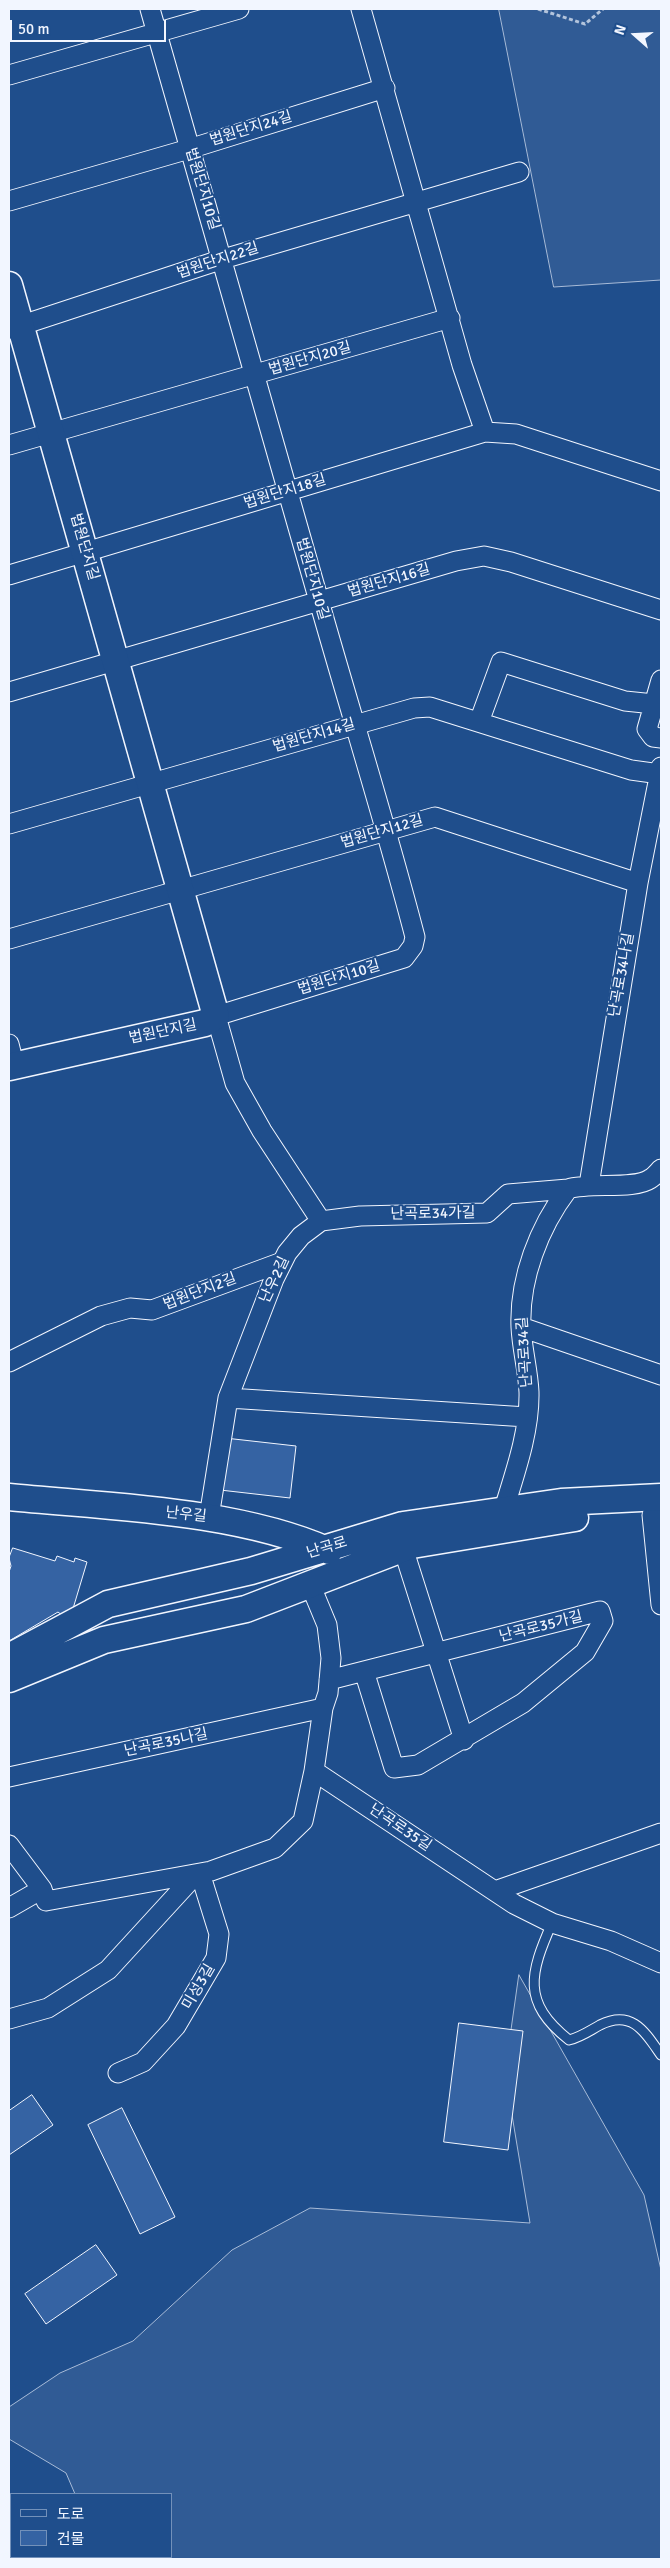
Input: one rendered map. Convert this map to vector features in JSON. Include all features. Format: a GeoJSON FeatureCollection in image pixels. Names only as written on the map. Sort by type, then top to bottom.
{"type":"FeatureCollection","features":[{"type":"Feature","properties":{"kind":"street","name":"법원단지10길"},"geometry":{"type":"LineString","coordinates":[[150,9],[189,149],[223,259],[354,725],[387,830],[415,937],[408,954],[404,958],[216,1016]]}},
{"type":"Feature","properties":{"kind":"street"},"geometry":{"type":"LineString","coordinates":[[9,75],[239,9]]}},
{"type":"Feature","properties":{"kind":"street"},"geometry":{"type":"LineString","coordinates":[[361,9],[417,200],[462,365],[485,432]]}},
{"type":"Feature","properties":{"kind":"street","name":"법원단지24길"},"geometry":{"type":"LineString","coordinates":[[9,201],[189,149],[385,88]]}},
{"type":"Feature","properties":{"kind":"street","name":"법원단지22길"},"geometry":{"type":"LineString","coordinates":[[15,327],[223,259],[417,200],[519,172]]}},
{"type":"Feature","properties":{"kind":"street","name":"법원단지길"},"geometry":{"type":"LineString","coordinates":[[9,285],[15,327],[52,434],[216,1016],[204,1023],[11,1058]]}},
{"type":"Feature","properties":{"kind":"street","name":"법원단지20길"},"geometry":{"type":"LineString","coordinates":[[52,434],[450,318]]}},
{"type":"Feature","properties":{"kind":"street","name":"법원단지18길"},"geometry":{"type":"LineString","coordinates":[[9,575],[485,432],[516,434],[661,480]]}},
{"type":"Feature","properties":{"kind":"street"},"geometry":{"type":"LineString","coordinates":[[9,445],[52,434]]}},
{"type":"Feature","properties":{"kind":"street","name":"법원단지16길"},"geometry":{"type":"LineString","coordinates":[[117,660],[456,561],[484,556],[542,571],[661,610]]}},
{"type":"Feature","properties":{"kind":"street"},"geometry":{"type":"LineString","coordinates":[[9,692],[117,660]]}},
{"type":"Feature","properties":{"kind":"street"},"geometry":{"type":"LineString","coordinates":[[479,722],[500,662],[625,701],[654,704]]}},
{"type":"Feature","properties":{"kind":"street"},"geometry":{"type":"LineString","coordinates":[[661,680],[647,729],[653,737],[661,738]]}},
{"type":"Feature","properties":{"kind":"street","name":"법원단지14길"},"geometry":{"type":"LineString","coordinates":[[9,824],[414,708],[430,707],[631,770],[661,770]]}},
{"type":"Feature","properties":{"kind":"street","name":"난곡로34나길"},"geometry":{"type":"LineString","coordinates":[[589,1185],[638,883],[661,770]]}},
{"type":"Feature","properties":{"kind":"street","name":"법원단지12길"},"geometry":{"type":"LineString","coordinates":[[181,890],[436,816],[638,883]]}},
{"type":"Feature","properties":{"kind":"street"},"geometry":{"type":"LineString","coordinates":[[9,939],[181,890]]}},
{"type":"Feature","properties":{"kind":"street"},"geometry":{"type":"LineString","coordinates":[[216,1016],[236,1083],[262,1131],[321,1221]]}},
{"type":"Feature","properties":{"kind":"street"},"geometry":{"type":"LineString","coordinates":[[568,1189],[589,1185],[636,1184],[649,1180],[661,1170]]}},
{"type":"Feature","properties":{"kind":"street","name":"난곡로34가길"},"geometry":{"type":"LineString","coordinates":[[321,1221],[360,1216],[488,1213],[508,1194],[568,1189]]}},
{"type":"Feature","properties":{"kind":"street","name":"난곡로34길"},"geometry":{"type":"LineString","coordinates":[[501,1519],[527,1417],[529,1392],[521,1327],[523,1300],[529,1266],[554,1207],[568,1189]]}},
{"type":"Feature","properties":{"kind":"street","name":"난우2길"},"geometry":{"type":"LineString","coordinates":[[209,1517],[228,1398],[282,1262],[301,1236],[321,1221]]}},
{"type":"Feature","properties":{"kind":"street","name":"법원단지2길"},"geometry":{"type":"LineString","coordinates":[[9,1362],[102,1316],[130,1308],[152,1310],[282,1262]]}},
{"type":"Feature","properties":{"kind":"street"},"geometry":{"type":"LineString","coordinates":[[521,1327],[661,1375]]}},
{"type":"Feature","properties":{"kind":"street"},"geometry":{"type":"LineString","coordinates":[[228,1398],[527,1417]]}},
{"type":"Feature","properties":{"kind":"street","name":"난우길"},"geometry":{"type":"LineString","coordinates":[[9,1497],[209,1517],[307,1540],[356,1566]]}},
{"type":"Feature","properties":{"kind":"street","name":"난곡로"},"geometry":{"type":"LineString","coordinates":[[9,1657],[108,1604],[251,1571],[403,1526],[501,1519],[560,1519],[658,1509],[661,1605]]}},
{"type":"Feature","properties":{"kind":"street","name":"난곡로"},"geometry":{"type":"LineString","coordinates":[[9,1679],[104,1640],[246,1609],[403,1548],[501,1519]]}},
{"type":"Feature","properties":{"kind":"street"},"geometry":{"type":"LineString","coordinates":[[403,1548],[464,1740]]}},
{"type":"Feature","properties":{"kind":"street"},"geometry":{"type":"LineString","coordinates":[[9,1845],[42,1889],[46,1901],[211,1872],[275,1848],[303,1821],[314,1771],[323,1708],[328,1693],[331,1658],[327,1625],[310,1584]]}},
{"type":"Feature","properties":{"kind":"street","name":"난곡로35가길"},"geometry":{"type":"LineString","coordinates":[[329,1680],[364,1671],[437,1653],[600,1611],[603,1621],[586,1652],[523,1703],[464,1740],[418,1765],[394,1768],[364,1671]]}},
{"type":"Feature","properties":{"kind":"street","name":"난곡로35나길"},"geometry":{"type":"LineString","coordinates":[[9,1777],[323,1708]]}},
{"type":"Feature","properties":{"kind":"street","name":"난곡로35길"},"geometry":{"type":"LineString","coordinates":[[314,1771],[514,1904],[552,1923],[611,1940],[661,1963]]}},
{"type":"Feature","properties":{"kind":"street"},"geometry":{"type":"LineString","coordinates":[[494,1891],[661,1833]]}},
{"type":"Feature","properties":{"kind":"street"},"geometry":{"type":"LineString","coordinates":[[9,2019],[48,2008],[108,1970],[198,1873]]}},
{"type":"Feature","properties":{"kind":"street","name":"미성3길"},"geometry":{"type":"LineString","coordinates":[[118,2073],[143,2062],[176,2026],[216,1958],[219,1934],[198,1873]]}},
{"type":"Feature","properties":{"kind":"street"},"geometry":{"type":"LineString","coordinates":[[9,1908],[42,1889]]}},
{"type":"Feature","properties":{"kind":"lane"},"geometry":{"type":"LineString","coordinates":[[552,1923],[540,1948],[532,1977],[535,1997],[541,2011],[555,2029],[569,2040],[582,2037],[602,2024],[622,2019],[634,2022],[661,2055]]}},
{"type":"Feature","properties":{"kind":"path"},"geometry":{"type":"LineString","coordinates":[[538,9],[585,24],[603,9]]}},
{"type":"Feature","properties":{"kind":"shaded area"},"geometry":{"type":"Polygon","coordinates":[[[499,9],[661,9],[661,280],[554,287],[499,9]]]}},
{"type":"Feature","properties":{"kind":"shaded area"},"geometry":{"type":"Polygon","coordinates":[[[519,1975],[644,2195],[661,2270],[661,2559],[80,2559],[172,2558],[172,2493],[75,2493],[66,2473],[9,2439],[9,2407],[60,2373],[133,2341],[232,2250],[310,2208],[530,2223],[505,2073],[519,1975]]]}},
{"type":"Feature","properties":{"kind":"building"},"geometry":{"type":"Polygon","coordinates":[[[225,1438],[296,1446],[290,1498],[220,1490],[225,1438]]]}},
{"type":"Feature","properties":{"kind":"building"},"geometry":{"type":"Polygon","coordinates":[[[13,1548],[55,1561],[57,1556],[74,1562],[75,1558],[87,1562],[72,1612],[63,1616],[58,1612],[9,1641],[9,1572],[11,1566],[9,1558],[13,1548]]]}},
{"type":"Feature","properties":{"kind":"building"},"geometry":{"type":"Polygon","coordinates":[[[459,2023],[523,2031],[508,2150],[444,2142],[459,2023]]]}},
{"type":"Feature","properties":{"kind":"building"},"geometry":{"type":"Polygon","coordinates":[[[32,2095],[53,2125],[9,2155],[9,2111],[32,2095]]]}},
{"type":"Feature","properties":{"kind":"building"},"geometry":{"type":"Polygon","coordinates":[[[122,2108],[175,2217],[140,2234],[88,2125],[122,2108]]]}},
{"type":"Feature","properties":{"kind":"building"},"geometry":{"type":"Polygon","coordinates":[[[96,2245],[117,2275],[46,2324],[25,2294],[96,2245]]]}},
{"type":"Feature","properties":{"kind":"building"},"geometry":{"type":"Polygon","coordinates":[[[9,2533],[10,2558],[14,2559],[9,2559],[9,2533]]]}}]}
